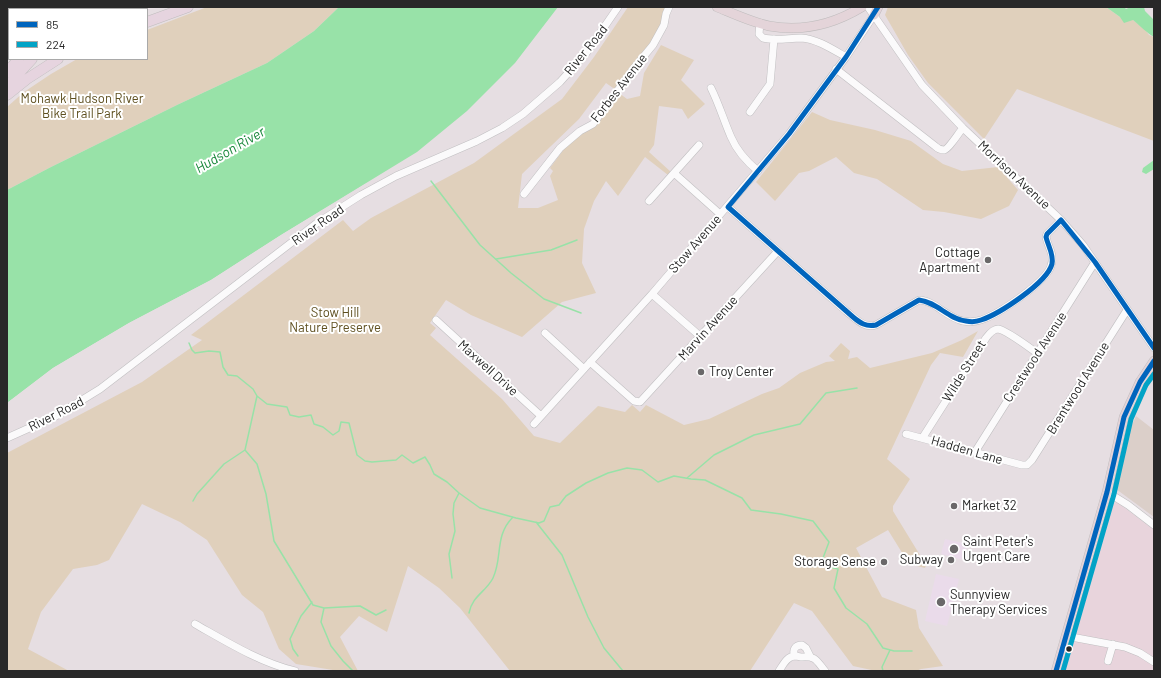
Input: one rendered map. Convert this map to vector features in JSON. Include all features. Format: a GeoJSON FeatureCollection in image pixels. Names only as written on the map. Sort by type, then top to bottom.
{"type":"FeatureCollection","features":[{"type":"Feature","properties":{"kind":"highway"},"geometry":{"type":"LineString","coordinates":[[148,22],[188,7]]}},
{"type":"Feature","properties":{"kind":"highway"},"geometry":{"type":"LineString","coordinates":[[7,72],[18,60]]}},
{"type":"Feature","properties":{"kind":"highway"},"geometry":{"type":"LineString","coordinates":[[7,86],[31,60]]}},
{"type":"Feature","properties":{"kind":"highway"},"geometry":{"type":"LineString","coordinates":[[7,95],[27,79],[56,60]]}},
{"type":"Feature","properties":{"kind":"main road"},"geometry":{"type":"LineString","coordinates":[[717,7],[760,23],[788,28],[814,26],[837,20],[862,7]]}},
{"type":"Feature","properties":{"kind":"main road"},"geometry":{"type":"LineString","coordinates":[[1056,671],[1107,492],[1124,417],[1140,382],[1154,361]]}},
{"type":"Feature","properties":{"kind":"street","name":"River Road"},"geometry":{"type":"LineString","coordinates":[[7,438],[56,416],[100,390],[311,228],[361,195],[414,168],[477,141],[524,114],[560,82],[587,52],[618,7]]}},
{"type":"Feature","properties":{"kind":"street","name":"Forbes Avenue"},"geometry":{"type":"LineString","coordinates":[[524,194],[560,148],[580,131],[593,124],[634,68],[653,45],[664,24],[669,7]]}},
{"type":"Feature","properties":{"kind":"street","name":"Morrison Avenue"},"geometry":{"type":"LineString","coordinates":[[868,7],[876,11],[922,85],[963,128],[1061,220],[1095,262],[1154,348]]}},
{"type":"Feature","properties":{"kind":"street","name":"Stow Avenue"},"geometry":{"type":"LineString","coordinates":[[534,424],[652,294],[790,134],[846,57],[876,11]]}},
{"type":"Feature","properties":{"kind":"street"},"geometry":{"type":"LineString","coordinates":[[760,23],[759,31],[760,36],[763,38],[808,39],[821,43],[846,57]]}},
{"type":"Feature","properties":{"kind":"street"},"geometry":{"type":"LineString","coordinates":[[750,112],[770,84],[774,39]]}},
{"type":"Feature","properties":{"kind":"street"},"geometry":{"type":"LineString","coordinates":[[836,70],[941,150],[945,149],[963,128]]}},
{"type":"Feature","properties":{"kind":"street"},"geometry":{"type":"LineString","coordinates":[[711,88],[723,114],[731,138],[748,162],[758,171]]}},
{"type":"Feature","properties":{"kind":"street"},"geometry":{"type":"LineString","coordinates":[[649,201],[699,145]]}},
{"type":"Feature","properties":{"kind":"street"},"geometry":{"type":"LineString","coordinates":[[674,174],[720,214]]}},
{"type":"Feature","properties":{"kind":"street"},"geometry":{"type":"LineString","coordinates":[[728,207],[860,323],[870,327],[919,300],[931,304],[955,318],[969,322],[976,321],[993,314],[1010,304],[1045,277],[1052,262],[1052,250],[1046,239],[1047,234],[1061,220]]}},
{"type":"Feature","properties":{"kind":"street","name":"Marvin Avenue"},"geometry":{"type":"LineString","coordinates":[[590,362],[636,403],[642,401],[778,251]]}},
{"type":"Feature","properties":{"kind":"street","name":"Crestwood Avenue"},"geometry":{"type":"LineString","coordinates":[[975,452],[1095,262]]}},
{"type":"Feature","properties":{"kind":"street"},"geometry":{"type":"LineString","coordinates":[[652,294],[701,337]]}},
{"type":"Feature","properties":{"kind":"street","name":"Brentwood Avenue"},"geometry":{"type":"LineString","coordinates":[[1028,465],[1127,310]]}},
{"type":"Feature","properties":{"kind":"street","name":"Maxwell Drive"},"geometry":{"type":"LineString","coordinates":[[436,320],[541,416]]}},
{"type":"Feature","properties":{"kind":"street","name":"Wilde Street"},"geometry":{"type":"LineString","coordinates":[[923,437],[991,331],[997,329],[1004,331],[1038,353]]}},
{"type":"Feature","properties":{"kind":"street"},"geometry":{"type":"LineString","coordinates":[[545,333],[584,369]]}},
{"type":"Feature","properties":{"kind":"street","name":"Hadden Lane"},"geometry":{"type":"LineString","coordinates":[[906,434],[923,437],[1022,465],[1028,465]]}},
{"type":"Feature","properties":{"kind":"street"},"geometry":{"type":"LineString","coordinates":[[1107,492],[1154,525]]}},
{"type":"Feature","properties":{"kind":"street"},"geometry":{"type":"LineString","coordinates":[[195,624],[237,648],[272,664],[295,671]]}},
{"type":"Feature","properties":{"kind":"street"},"geometry":{"type":"LineString","coordinates":[[1066,636],[1113,644],[1132,649],[1154,662]]}},
{"type":"Feature","properties":{"kind":"street"},"geometry":{"type":"LineString","coordinates":[[1108,661],[1113,644]]}},
{"type":"Feature","properties":{"kind":"street"},"geometry":{"type":"LineString","coordinates":[[795,656],[794,649],[798,645],[802,645],[806,648],[810,656]]}},
{"type":"Feature","properties":{"kind":"street"},"geometry":{"type":"LineString","coordinates":[[779,671],[790,657],[810,656],[815,659],[825,671]]}},
{"type":"Feature","properties":{"kind":"shaded area"},"geometry":{"type":"Polygon","coordinates":[[[1136,416],[1154,430],[1154,517],[1116,489],[1128,434],[1136,416]]]}},
{"type":"Feature","properties":{"kind":"shaded area"},"geometry":{"type":"Polygon","coordinates":[[[1117,502],[1154,530],[1154,671],[1062,671],[1111,505],[1117,502]]]}},
{"type":"Feature","properties":{"kind":"shaded area","name":"Saint Peter's Urgent Care"},"geometry":{"type":"Polygon","coordinates":[[[945,539],[967,544],[963,560],[941,554],[945,539]]]}},
{"type":"Feature","properties":{"kind":"shaded area","name":"Sunnyview Therapy Services"},"geometry":{"type":"Polygon","coordinates":[[[936,574],[959,579],[947,626],[925,621],[936,574]]]}},
{"type":"Feature","properties":{"kind":"green space","name":"Mohawk Hudson River Bike Trail Park"},"geometry":{"type":"Polygon","coordinates":[[[207,7],[339,7],[314,31],[267,63],[179,104],[7,190],[7,107],[24,92],[75,60],[148,60],[148,30],[207,7]]]}},
{"type":"Feature","properties":{"kind":"green space","name":"Stow Hill Nature Preserve"},"geometry":{"type":"Polygon","coordinates":[[[628,7],[667,7],[657,35],[616,90],[606,83],[579,119],[522,174],[518,208],[538,208],[558,200],[550,176],[553,171],[550,168],[564,149],[619,93],[627,99],[640,96],[644,73],[661,45],[694,60],[681,80],[705,104],[688,119],[682,109],[659,106],[654,145],[649,152],[671,172],[668,175],[645,157],[618,196],[606,181],[594,201],[584,229],[582,263],[596,293],[562,302],[522,337],[471,315],[446,300],[430,323],[436,328],[430,335],[502,399],[534,436],[560,443],[598,406],[625,412],[632,405],[640,412],[646,405],[684,425],[709,419],[762,394],[779,388],[800,373],[826,362],[835,361],[829,356],[841,343],[850,351],[848,359],[857,357],[870,368],[932,353],[962,340],[978,331],[963,357],[940,353],[931,365],[887,459],[910,479],[893,506],[893,511],[926,565],[925,568],[909,564],[888,530],[856,548],[882,597],[916,610],[919,628],[943,666],[916,671],[876,671],[853,666],[812,611],[794,603],[750,671],[510,671],[460,608],[439,588],[408,566],[387,632],[359,616],[340,637],[358,671],[339,671],[296,664],[279,649],[263,612],[242,595],[207,540],[180,522],[142,504],[109,560],[97,565],[73,569],[41,612],[28,649],[69,671],[7,671],[7,453],[142,382],[202,340],[191,335],[343,220],[353,231],[371,218],[474,163],[562,99],[594,57],[628,7]]]}},
{"type":"Feature","properties":{"kind":"green space"},"geometry":{"type":"Polygon","coordinates":[[[888,7],[1106,7],[1120,17],[1133,20],[1144,28],[1149,35],[1154,37],[1154,141],[1017,89],[984,139],[928,83],[908,55],[885,15],[888,7]]]}},
{"type":"Feature","properties":{"kind":"green space"},"geometry":{"type":"Polygon","coordinates":[[[812,112],[830,120],[875,130],[911,141],[943,164],[962,171],[998,167],[1018,190],[1009,206],[981,219],[944,212],[923,210],[877,179],[854,173],[836,157],[809,171],[799,173],[775,201],[756,182],[812,112]]]}},
{"type":"Feature","properties":{"kind":"water","name":"Hudson River"},"geometry":{"type":"Polygon","coordinates":[[[339,7],[558,7],[515,63],[467,111],[417,152],[281,235],[211,280],[129,323],[53,368],[7,403],[7,190],[179,104],[267,63],[314,31],[339,7]]]}},
{"type":"Feature","properties":{"kind":"water"},"geometry":{"type":"Polygon","coordinates":[[[1106,7],[1124,7],[1126,9],[1131,7],[1144,7],[1145,11],[1154,20],[1154,37],[1133,20],[1124,23],[1120,17],[1106,7]]]}},
{"type":"Feature","properties":{"kind":"water"},"geometry":{"type":"Polygon","coordinates":[[[1154,160],[1154,169],[1146,174],[1142,172],[1143,168],[1154,160]]]}},
{"type":"Feature","properties":{"kind":"pier"},"geometry":{"type":"Polygon","coordinates":[[[367,183],[368,185],[282,236],[212,282],[130,325],[54,369],[7,405],[7,403],[53,368],[129,323],[211,280],[281,235],[367,183]]]}},
{"type":"Feature","properties":{"kind":"waterway"},"geometry":{"type":"LineString","coordinates":[[431,181],[480,245],[511,273],[544,299],[581,313]]}},
{"type":"Feature","properties":{"kind":"waterway"},"geometry":{"type":"LineString","coordinates":[[496,259],[551,250],[577,240]]}},
{"type":"Feature","properties":{"kind":"waterway"},"geometry":{"type":"LineString","coordinates":[[189,343],[195,353],[209,351],[220,352],[223,367],[228,375],[237,376],[253,389],[257,396],[267,404],[287,407],[290,415],[299,417],[311,415],[314,424],[323,427],[333,435],[339,431],[341,422],[349,423],[357,455],[365,461],[372,462],[396,460],[402,455],[413,463],[425,457],[434,474],[447,482],[459,493],[480,508],[539,523],[544,521],[550,507],[559,505],[566,496],[586,483],[608,473],[627,468],[642,470],[658,482],[674,476],[705,480],[742,498],[751,510],[781,514],[813,521],[829,542],[823,558],[830,567],[838,569],[834,588],[846,608],[867,624],[883,648],[894,651],[912,651]]}},
{"type":"Feature","properties":{"kind":"waterway"},"geometry":{"type":"LineString","coordinates":[[687,478],[714,455],[754,435],[800,424],[826,393],[857,388]]}},
{"type":"Feature","properties":{"kind":"waterway"},"geometry":{"type":"LineString","coordinates":[[257,396],[245,450],[257,464],[266,494],[274,541],[313,605],[324,608],[360,606],[376,615],[386,610]]}},
{"type":"Feature","properties":{"kind":"waterway"},"geometry":{"type":"LineString","coordinates":[[193,501],[197,494],[224,464],[245,450]]}},
{"type":"Feature","properties":{"kind":"waterway"},"geometry":{"type":"LineString","coordinates":[[452,578],[449,554],[455,531],[453,514],[454,503],[459,493]]}},
{"type":"Feature","properties":{"kind":"waterway"},"geometry":{"type":"LineString","coordinates":[[469,613],[473,602],[493,578],[498,562],[503,532],[513,517]]}},
{"type":"Feature","properties":{"kind":"waterway"},"geometry":{"type":"LineString","coordinates":[[536,522],[562,555],[588,617],[604,648],[623,671]]}},
{"type":"Feature","properties":{"kind":"waterway"},"geometry":{"type":"LineString","coordinates":[[298,656],[293,649],[290,639],[301,616],[312,602]]}},
{"type":"Feature","properties":{"kind":"waterway"},"geometry":{"type":"LineString","coordinates":[[324,608],[321,622],[331,646],[353,671]]}},
{"type":"Feature","properties":{"kind":"waterway"},"geometry":{"type":"LineString","coordinates":[[883,671],[882,667],[890,650]]}},
{"type":"Feature","properties":{"kind":"transit line","name":"85"},"geometry":{"type":"LineString","coordinates":[[878,7],[846,57],[789,134],[728,207],[853,317],[866,325],[876,325],[919,300],[925,301],[960,320],[974,322],[989,317],[1021,297],[1048,272],[1052,264],[1052,257],[1046,237],[1047,234],[1061,220],[1095,262],[1154,348]]}},
{"type":"Feature","properties":{"kind":"transit line","name":"85"},"geometry":{"type":"LineString","coordinates":[[1056,671],[1107,492],[1124,417],[1140,382],[1154,361]]}},
{"type":"Feature","properties":{"kind":"transit line","name":"224"},"geometry":{"type":"LineString","coordinates":[[1063,671],[1114,494],[1131,419],[1146,385],[1154,374]]}},
{"type":"Feature","properties":{"kind":"place","name":"Cottage Apartment"},"geometry":{"type":"Point","coordinates":[988,260]}},
{"type":"Feature","properties":{"kind":"place","name":"Troy Center"},"geometry":{"type":"Point","coordinates":[701,372]}},
{"type":"Feature","properties":{"kind":"place","name":"Market 32"},"geometry":{"type":"Point","coordinates":[954,506]}},
{"type":"Feature","properties":{"kind":"place","name":"Saint Peter's Urgent Care"},"geometry":{"type":"Point","coordinates":[954,549]}},
{"type":"Feature","properties":{"kind":"place","name":"Subway"},"geometry":{"type":"Point","coordinates":[951,560]}},
{"type":"Feature","properties":{"kind":"place","name":"Storage Sense"},"geometry":{"type":"Point","coordinates":[884,562]}},
{"type":"Feature","properties":{"kind":"place","name":"Sunnyview Therapy Services"},"geometry":{"type":"Point","coordinates":[941,602]}}]}
